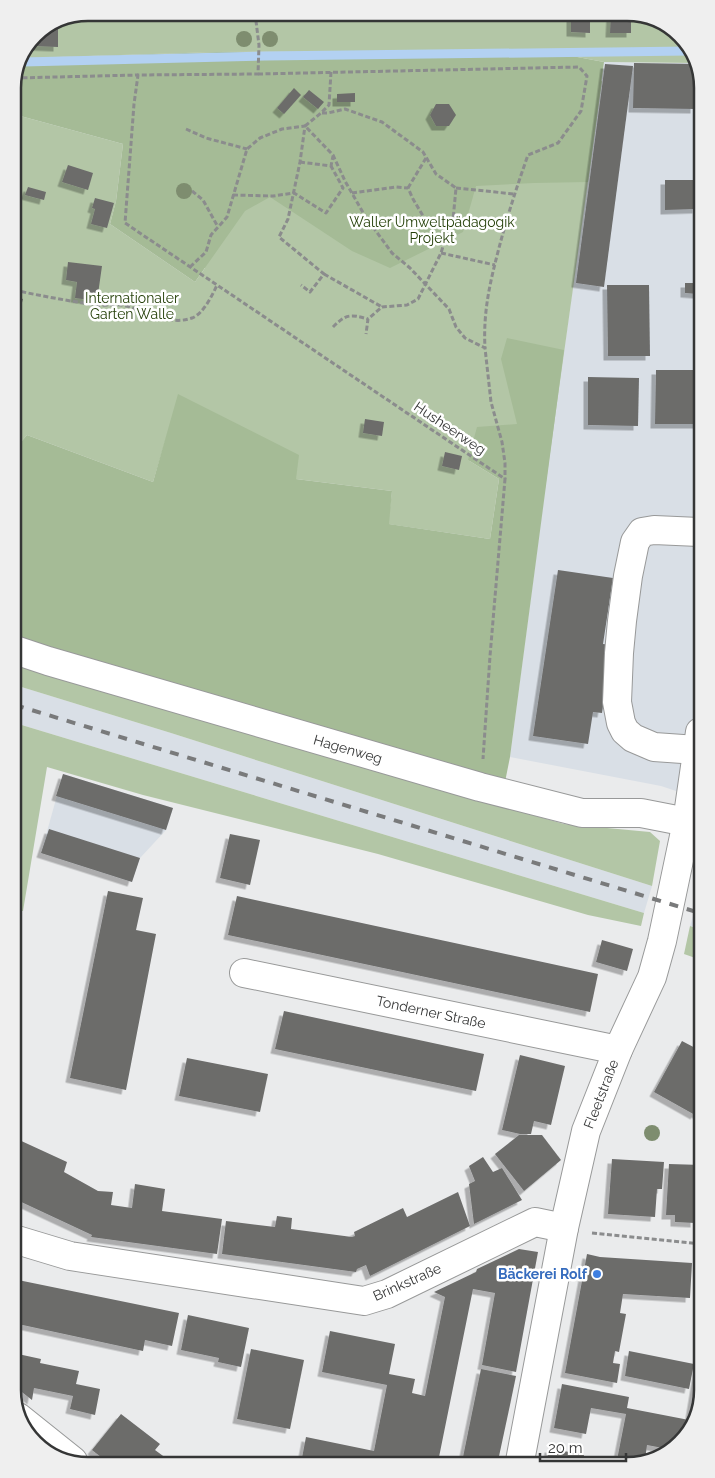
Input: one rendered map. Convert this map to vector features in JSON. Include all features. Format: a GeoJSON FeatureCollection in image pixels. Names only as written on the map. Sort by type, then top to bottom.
{"type":"FeatureCollection","features":[{"type":"Feature","properties":{"kind":"street"},"geometry":{"type":"LineString","coordinates":[[694,532],[654,530],[642,532],[635,542],[622,620],[617,702],[621,723],[625,731],[633,738],[654,746],[694,741]]}},
{"type":"Feature","properties":{"kind":"street","name":"Hagenweg"},"geometry":{"type":"LineString","coordinates":[[21,652],[480,787],[582,813],[641,813],[687,822]]}},
{"type":"Feature","properties":{"kind":"street","name":"Fleetstraße"},"geometry":{"type":"LineString","coordinates":[[521,1457],[564,1228],[586,1131],[618,1050],[652,977],[662,942],[687,822],[694,770]]}},
{"type":"Feature","properties":{"kind":"street","name":"Tonderner Straße"},"geometry":{"type":"LineString","coordinates":[[244,973],[618,1050]]}},
{"type":"Feature","properties":{"kind":"street","name":"Brinkstraße"},"geometry":{"type":"LineString","coordinates":[[21,1241],[70,1256],[364,1301],[387,1294],[535,1222],[564,1228]]}},
{"type":"Feature","properties":{"kind":"street"},"geometry":{"type":"LineString","coordinates":[[37,1432],[59,1450]]}},
{"type":"Feature","properties":{"kind":"path"},"geometry":{"type":"LineString","coordinates":[[256,21],[259,45],[258,74]]}},
{"type":"Feature","properties":{"kind":"path"},"geometry":{"type":"LineString","coordinates":[[22,78],[579,67],[587,76],[581,111],[558,143],[528,156],[514,194],[489,285],[484,326],[485,348],[491,402],[502,442],[505,479],[480,787]]}},
{"type":"Feature","properties":{"kind":"path"},"geometry":{"type":"LineString","coordinates":[[190,267],[206,252],[211,236],[227,217],[247,149],[260,138],[282,129],[304,126],[321,113],[329,105],[331,72]]}},
{"type":"Feature","properties":{"kind":"path","name":"Husheerweg"},"geometry":{"type":"LineString","coordinates":[[138,75],[125,224],[505,479]]}},
{"type":"Feature","properties":{"kind":"path"},"geometry":{"type":"LineString","coordinates":[[321,113],[345,109],[382,122],[423,152],[436,174],[456,188],[514,194]]}},
{"type":"Feature","properties":{"kind":"path"},"geometry":{"type":"LineString","coordinates":[[304,126],[294,193],[288,219],[279,237],[324,274],[382,307],[407,305],[418,299],[441,253],[453,220],[456,188]]}},
{"type":"Feature","properties":{"kind":"path"},"geometry":{"type":"LineString","coordinates":[[304,126],[333,156],[365,216],[392,253],[449,309],[456,327],[465,338],[485,348]]}},
{"type":"Feature","properties":{"kind":"path"},"geometry":{"type":"LineString","coordinates":[[186,129],[206,138],[247,149]]}},
{"type":"Feature","properties":{"kind":"path"},"geometry":{"type":"LineString","coordinates":[[233,195],[273,196],[294,193],[326,213],[343,188],[331,166],[333,156]]}},
{"type":"Feature","properties":{"kind":"path"},"geometry":{"type":"LineString","coordinates":[[408,188],[426,157]]}},
{"type":"Feature","properties":{"kind":"path"},"geometry":{"type":"LineString","coordinates":[[300,162],[331,166]]}},
{"type":"Feature","properties":{"kind":"path"},"geometry":{"type":"LineString","coordinates":[[352,193],[396,187],[408,188]]}},
{"type":"Feature","properties":{"kind":"path"},"geometry":{"type":"LineString","coordinates":[[408,188],[426,221],[448,230]]}},
{"type":"Feature","properties":{"kind":"path"},"geometry":{"type":"LineString","coordinates":[[192,191],[203,200],[218,227]]}},
{"type":"Feature","properties":{"kind":"path"},"geometry":{"type":"LineString","coordinates":[[441,253],[494,265]]}},
{"type":"Feature","properties":{"kind":"path"},"geometry":{"type":"LineString","coordinates":[[300,285],[310,292],[324,274]]}},
{"type":"Feature","properties":{"kind":"path"},"geometry":{"type":"LineString","coordinates":[[21,292],[99,305],[122,305],[166,319],[183,321],[194,318],[202,310],[217,285]]}},
{"type":"Feature","properties":{"kind":"path"},"geometry":{"type":"LineString","coordinates":[[366,334],[368,319],[382,307]]}},
{"type":"Feature","properties":{"kind":"path"},"geometry":{"type":"LineString","coordinates":[[333,327],[343,317],[356,316],[368,319]]}},
{"type":"Feature","properties":{"kind":"path"},"geometry":{"type":"LineString","coordinates":[[564,1228],[694,1243]]}},
{"type":"Feature","properties":{"kind":"shaded area"},"geometry":{"type":"Polygon","coordinates":[[[604,62],[689,63],[694,89],[694,797],[661,786],[510,757],[604,62]]]}},
{"type":"Feature","properties":{"kind":"shaded area"},"geometry":{"type":"Polygon","coordinates":[[[21,687],[652,886],[644,913],[21,725],[21,687]]]}},
{"type":"Feature","properties":{"kind":"shaded area"},"geometry":{"type":"Polygon","coordinates":[[[63,774],[173,808],[166,830],[140,858],[132,882],[41,853],[63,774]]]}},
{"type":"Feature","properties":{"kind":"shaded area"},"geometry":{"type":"Polygon","coordinates":[[[694,912],[694,927],[690,926],[694,912]]]}},
{"type":"Feature","properties":{"kind":"green space"},"geometry":{"type":"Polygon","coordinates":[[[89,21],[631,21],[648,25],[667,35],[680,48],[689,63],[604,62],[540,50],[217,52],[29,58],[41,41],[51,33],[63,26],[89,21]]]}},
{"type":"Feature","properties":{"kind":"green space","name":"Waller Umweltpädagogik Projekt"},"geometry":{"type":"Polygon","coordinates":[[[540,50],[604,62],[588,182],[476,186],[463,232],[390,268],[352,251],[270,197],[245,211],[195,282],[110,224],[116,201],[123,144],[21,116],[21,84],[29,58],[217,52],[540,50]]]}},
{"type":"Feature","properties":{"kind":"green space"},"geometry":{"type":"Polygon","coordinates":[[[602,81],[545,489],[468,460],[499,479],[490,539],[388,524],[392,491],[296,479],[179,395],[153,482],[27,435],[21,442],[21,116],[123,144],[116,201],[110,224],[195,282],[205,268],[133,219],[602,81]]]}},
{"type":"Feature","properties":{"kind":"green space"},"geometry":{"type":"Polygon","coordinates":[[[507,338],[564,350],[510,757],[505,782],[180,687],[21,638],[21,442],[27,435],[153,482],[178,394],[299,455],[296,479],[392,491],[389,524],[490,539],[499,479],[468,460],[477,427],[517,424],[501,359],[507,338]]]}},
{"type":"Feature","properties":{"kind":"green space"},"geometry":{"type":"Polygon","coordinates":[[[21,666],[564,824],[650,832],[660,841],[652,886],[21,687],[21,666]]]}},
{"type":"Feature","properties":{"kind":"green space"},"geometry":{"type":"Polygon","coordinates":[[[21,725],[644,913],[641,926],[588,915],[378,854],[143,795],[47,767],[23,911],[21,911],[21,725]]]}},
{"type":"Feature","properties":{"kind":"green space"},"geometry":{"type":"Polygon","coordinates":[[[690,926],[694,927],[694,958],[684,954],[690,926]]]}},
{"type":"Feature","properties":{"kind":"building"},"geometry":{"type":"Polygon","coordinates":[[[571,21],[590,21],[590,33],[571,32],[571,21]]]}},
{"type":"Feature","properties":{"kind":"building"},"geometry":{"type":"Polygon","coordinates":[[[611,21],[631,21],[631,33],[610,33],[611,21]]]}},
{"type":"Feature","properties":{"kind":"building"},"geometry":{"type":"Polygon","coordinates":[[[58,29],[58,47],[37,46],[58,29]]]}},
{"type":"Feature","properties":{"kind":"building"},"geometry":{"type":"Polygon","coordinates":[[[634,63],[689,64],[694,89],[694,109],[633,108],[634,63]]]}},
{"type":"Feature","properties":{"kind":"building"},"geometry":{"type":"Polygon","coordinates":[[[605,64],[633,66],[604,287],[576,283],[605,64]]]}},
{"type":"Feature","properties":{"kind":"building"},"geometry":{"type":"Polygon","coordinates":[[[294,88],[301,95],[284,114],[277,108],[294,88]]]}},
{"type":"Feature","properties":{"kind":"building"},"geometry":{"type":"Polygon","coordinates":[[[309,90],[324,102],[318,109],[303,97],[309,90]]]}},
{"type":"Feature","properties":{"kind":"building"},"geometry":{"type":"Polygon","coordinates":[[[355,93],[355,102],[337,102],[337,94],[355,93]]]}},
{"type":"Feature","properties":{"kind":"building"},"geometry":{"type":"Polygon","coordinates":[[[436,104],[449,104],[456,115],[449,126],[436,126],[430,115],[436,104]]]}},
{"type":"Feature","properties":{"kind":"building"},"geometry":{"type":"Polygon","coordinates":[[[68,165],[93,173],[88,190],[62,182],[68,165]]]}},
{"type":"Feature","properties":{"kind":"building"},"geometry":{"type":"Polygon","coordinates":[[[665,180],[694,180],[694,209],[665,210],[665,180]]]}},
{"type":"Feature","properties":{"kind":"building"},"geometry":{"type":"Polygon","coordinates":[[[28,187],[46,192],[44,200],[25,195],[28,187]]]}},
{"type":"Feature","properties":{"kind":"building"},"geometry":{"type":"Polygon","coordinates":[[[95,198],[114,203],[107,228],[91,224],[95,209],[92,208],[95,198]]]}},
{"type":"Feature","properties":{"kind":"building"},"geometry":{"type":"Polygon","coordinates":[[[68,262],[102,266],[97,301],[75,298],[77,282],[66,280],[68,262]]]}},
{"type":"Feature","properties":{"kind":"building"},"geometry":{"type":"Polygon","coordinates":[[[685,283],[694,283],[694,294],[685,293],[685,283]]]}},
{"type":"Feature","properties":{"kind":"building"},"geometry":{"type":"Polygon","coordinates":[[[607,285],[649,285],[650,356],[608,356],[607,285]]]}},
{"type":"Feature","properties":{"kind":"building"},"geometry":{"type":"Polygon","coordinates":[[[656,370],[694,370],[694,424],[655,424],[656,370]]]}},
{"type":"Feature","properties":{"kind":"building"},"geometry":{"type":"Polygon","coordinates":[[[588,377],[639,378],[638,426],[588,425],[588,377]]]}},
{"type":"Feature","properties":{"kind":"building"},"geometry":{"type":"Polygon","coordinates":[[[365,419],[384,422],[382,436],[363,433],[365,419]]]}},
{"type":"Feature","properties":{"kind":"building"},"geometry":{"type":"Polygon","coordinates":[[[445,452],[462,456],[459,470],[442,466],[445,452]]]}},
{"type":"Feature","properties":{"kind":"building"},"geometry":{"type":"Polygon","coordinates":[[[558,570],[613,578],[603,644],[612,645],[602,713],[593,712],[588,744],[533,736],[558,570]]]}},
{"type":"Feature","properties":{"kind":"building"},"geometry":{"type":"Polygon","coordinates":[[[63,774],[173,808],[166,830],[56,796],[63,774]]]}},
{"type":"Feature","properties":{"kind":"building"},"geometry":{"type":"Polygon","coordinates":[[[49,829],[140,858],[132,882],[41,853],[49,829]]]}},
{"type":"Feature","properties":{"kind":"building"},"geometry":{"type":"Polygon","coordinates":[[[230,834],[260,840],[250,885],[220,878],[230,834]]]}},
{"type":"Feature","properties":{"kind":"building"},"geometry":{"type":"Polygon","coordinates":[[[108,891],[143,898],[136,930],[156,934],[126,1090],[70,1078],[108,891]]]}},
{"type":"Feature","properties":{"kind":"building"},"geometry":{"type":"Polygon","coordinates":[[[237,896],[598,974],[590,1012],[228,935],[237,896]]]}},
{"type":"Feature","properties":{"kind":"building"},"geometry":{"type":"Polygon","coordinates":[[[602,940],[633,949],[627,971],[596,962],[602,940]]]}},
{"type":"Feature","properties":{"kind":"building"},"geometry":{"type":"Polygon","coordinates":[[[284,1011],[484,1054],[476,1091],[275,1049],[284,1011]]]}},
{"type":"Feature","properties":{"kind":"building"},"geometry":{"type":"Polygon","coordinates":[[[682,1041],[694,1047],[694,1114],[654,1092],[682,1041]]]}},
{"type":"Feature","properties":{"kind":"building"},"geometry":{"type":"Polygon","coordinates":[[[520,1055],[565,1066],[551,1125],[534,1121],[531,1134],[520,1134],[502,1130],[520,1055]]]}},
{"type":"Feature","properties":{"kind":"building"},"geometry":{"type":"Polygon","coordinates":[[[187,1058],[268,1074],[260,1112],[179,1096],[187,1058]]]}},
{"type":"Feature","properties":{"kind":"building"},"geometry":{"type":"Polygon","coordinates":[[[519,1135],[542,1135],[561,1160],[524,1191],[495,1154],[519,1135]]]}},
{"type":"Feature","properties":{"kind":"building"},"geometry":{"type":"Polygon","coordinates":[[[21,1141],[67,1162],[64,1172],[98,1191],[113,1192],[111,1205],[132,1208],[135,1184],[165,1189],[162,1211],[222,1219],[217,1254],[91,1237],[92,1235],[21,1202],[21,1141]]]}},
{"type":"Feature","properties":{"kind":"building"},"geometry":{"type":"Polygon","coordinates":[[[483,1157],[493,1172],[502,1168],[522,1200],[474,1224],[469,1184],[475,1181],[469,1166],[483,1157]]]}},
{"type":"Feature","properties":{"kind":"building"},"geometry":{"type":"Polygon","coordinates":[[[612,1159],[664,1162],[662,1189],[657,1189],[655,1217],[608,1214],[612,1159]]]}},
{"type":"Feature","properties":{"kind":"building"},"geometry":{"type":"Polygon","coordinates":[[[669,1164],[694,1165],[694,1223],[675,1222],[675,1215],[666,1215],[669,1164]]]}},
{"type":"Feature","properties":{"kind":"building"},"geometry":{"type":"Polygon","coordinates":[[[458,1192],[470,1226],[370,1276],[366,1265],[357,1269],[356,1272],[222,1254],[226,1221],[275,1227],[277,1216],[292,1218],[291,1229],[352,1237],[355,1236],[354,1232],[403,1208],[407,1217],[458,1192]]]}},
{"type":"Feature","properties":{"kind":"building"},"geometry":{"type":"Polygon","coordinates":[[[519,1249],[538,1252],[516,1372],[482,1365],[495,1293],[473,1289],[439,1457],[302,1457],[306,1437],[374,1451],[387,1385],[322,1372],[330,1331],[395,1344],[389,1374],[415,1379],[412,1393],[425,1396],[445,1297],[434,1292],[476,1272],[477,1269],[519,1249]]]}},
{"type":"Feature","properties":{"kind":"building"},"geometry":{"type":"Polygon","coordinates":[[[587,1254],[600,1257],[692,1263],[690,1298],[623,1294],[620,1313],[626,1314],[619,1352],[615,1351],[613,1363],[620,1364],[617,1383],[565,1373],[587,1254]]]}},
{"type":"Feature","properties":{"kind":"building"},"geometry":{"type":"Polygon","coordinates":[[[21,1281],[179,1313],[172,1346],[145,1340],[143,1351],[21,1325],[21,1281]]]}},
{"type":"Feature","properties":{"kind":"building"},"geometry":{"type":"Polygon","coordinates":[[[188,1315],[249,1328],[241,1367],[218,1362],[219,1358],[181,1350],[188,1315]]]}},
{"type":"Feature","properties":{"kind":"building"},"geometry":{"type":"Polygon","coordinates":[[[251,1349],[304,1360],[290,1429],[237,1419],[251,1349]]]}},
{"type":"Feature","properties":{"kind":"building"},"geometry":{"type":"Polygon","coordinates":[[[629,1351],[694,1364],[689,1389],[625,1376],[629,1351]]]}},
{"type":"Feature","properties":{"kind":"building"},"geometry":{"type":"Polygon","coordinates":[[[21,1355],[41,1359],[40,1363],[79,1371],[76,1384],[100,1389],[95,1415],[70,1409],[73,1396],[34,1388],[32,1400],[21,1392],[21,1355]]]}},
{"type":"Feature","properties":{"kind":"building"},"geometry":{"type":"Polygon","coordinates":[[[481,1369],[516,1376],[499,1457],[463,1457],[481,1369]]]}},
{"type":"Feature","properties":{"kind":"building"},"geometry":{"type":"Polygon","coordinates":[[[562,1384],[629,1397],[627,1408],[687,1420],[677,1434],[664,1445],[660,1447],[647,1445],[646,1454],[626,1457],[618,1457],[626,1414],[591,1408],[586,1434],[554,1428],[562,1384]]]}},
{"type":"Feature","properties":{"kind":"building"},"geometry":{"type":"Polygon","coordinates":[[[121,1414],[160,1444],[155,1450],[164,1457],[101,1457],[92,1450],[121,1414]]]}},
{"type":"Feature","properties":{"kind":"building"},"geometry":{"type":"Polygon","coordinates":[[[549,1448],[584,1455],[584,1457],[548,1457],[549,1448]]]}},
{"type":"Feature","properties":{"kind":"waterway"},"geometry":{"type":"LineString","coordinates":[[27,62],[265,56],[682,51]]}},
{"type":"Feature","properties":{"kind":"railway"},"geometry":{"type":"LineString","coordinates":[[21,707],[694,911]]}},
{"type":"Feature","properties":{"kind":"place","name":"Bäckerei Rolf"},"geometry":{"type":"Point","coordinates":[597,1274]}},
{"type":"Feature","properties":{"kind":"park label","name":"Internationaler Garten Walle"},"geometry":{"type":"Point","coordinates":[132,306]}}]}
